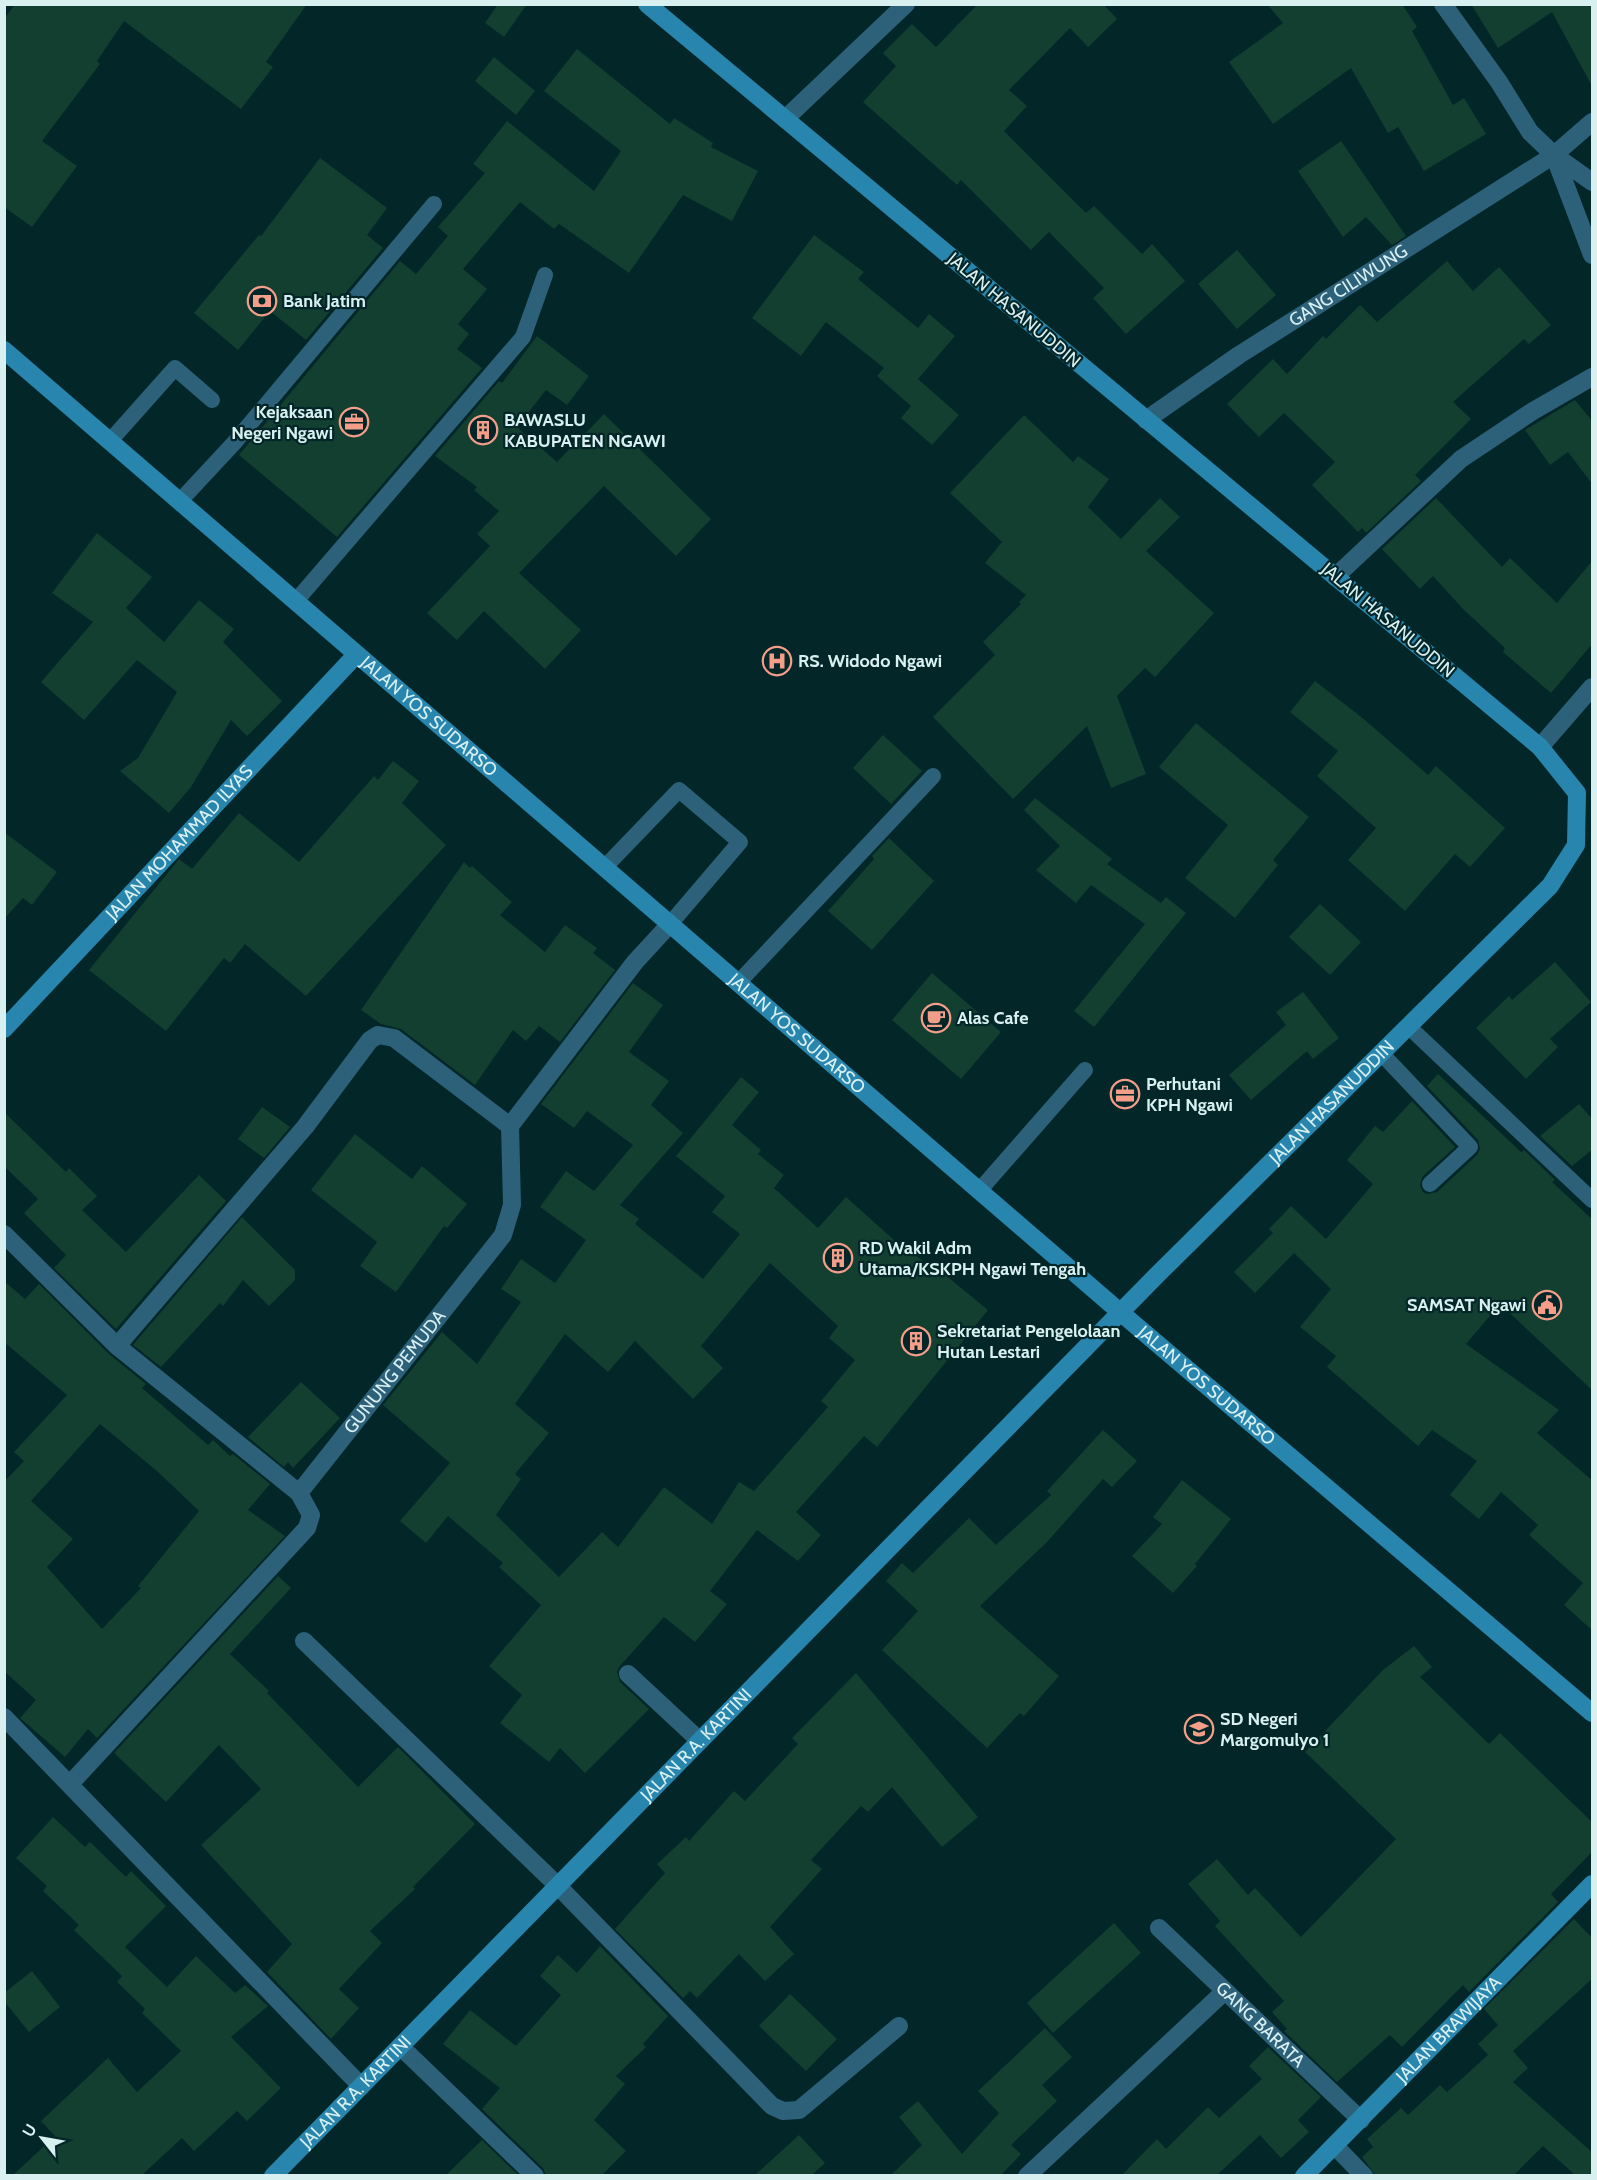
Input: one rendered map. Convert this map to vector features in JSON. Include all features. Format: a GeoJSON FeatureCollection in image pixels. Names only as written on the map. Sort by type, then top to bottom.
{"type":"FeatureCollection","features":[{"type":"Feature","properties":{"kind":"street","name":"JALAN HASANUDDIN"},"geometry":{"type":"LineString","coordinates":[[647,4],[1540,747],[1577,793],[1576,845],[1550,885],[1120,1312]]}},
{"type":"Feature","properties":{"kind":"street"},"geometry":{"type":"LineString","coordinates":[[785,119],[906,4]]}},
{"type":"Feature","properties":{"kind":"street"},"geometry":{"type":"LineString","coordinates":[[1443,4],[1499,82],[1530,132],[1554,155],[1593,182]]}},
{"type":"Feature","properties":{"kind":"street","name":"GANG CILIWUNG"},"geometry":{"type":"LineString","coordinates":[[1146,420],[1239,355],[1554,155],[1593,122]]}},
{"type":"Feature","properties":{"kind":"street"},"geometry":{"type":"LineString","coordinates":[[1554,155],[1593,255]]}},
{"type":"Feature","properties":{"kind":"street","name":"JALAN YOS SUDARSO"},"geometry":{"type":"LineString","coordinates":[[4,350],[1120,1312],[1593,1713]]}},
{"type":"Feature","properties":{"kind":"street"},"geometry":{"type":"LineString","coordinates":[[1335,577],[1461,459],[1533,411],[1593,377]]}},
{"type":"Feature","properties":{"kind":"street","name":"JALAN MOHAMMAD ILYAS"},"geometry":{"type":"LineString","coordinates":[[4,1029],[356,655]]}},
{"type":"Feature","properties":{"kind":"street"},"geometry":{"type":"LineString","coordinates":[[1540,747],[1593,687]]}},
{"type":"Feature","properties":{"kind":"street"},"geometry":{"type":"LineString","coordinates":[[117,1346],[304,1126],[370,1040],[378,1035],[394,1038],[510,1126],[635,962],[670,924]]}},
{"type":"Feature","properties":{"kind":"street","name":"GUNUNG PEMUDA"},"geometry":{"type":"LineString","coordinates":[[299,1493],[503,1234],[512,1206],[510,1126]]}},
{"type":"Feature","properties":{"kind":"street"},"geometry":{"type":"LineString","coordinates":[[4,1234],[117,1346],[299,1493],[311,1515],[307,1528],[70,1784]]}},
{"type":"Feature","properties":{"kind":"street","name":"JALAN R.A. KARTINI"},"geometry":{"type":"LineString","coordinates":[[273,2175],[400,2047],[556,1884],[1120,1312]]}},
{"type":"Feature","properties":{"kind":"street"},"geometry":{"type":"LineString","coordinates":[[304,1641],[556,1884],[755,2089],[777,2108],[799,2110],[899,2026]]}},
{"type":"Feature","properties":{"kind":"street"},"geometry":{"type":"LineString","coordinates":[[628,1674],[699,1740]]}},
{"type":"Feature","properties":{"kind":"street"},"geometry":{"type":"LineString","coordinates":[[4,1717],[361,2086]]}},
{"type":"Feature","properties":{"kind":"street","name":"JALAN BRAWIJAYA"},"geometry":{"type":"LineString","coordinates":[[1304,2175],[1593,1884]]}},
{"type":"Feature","properties":{"kind":"street","name":"GANG BARATA"},"geometry":{"type":"LineString","coordinates":[[1159,1928],[1361,2120]]}},
{"type":"Feature","properties":{"kind":"street"},"geometry":{"type":"LineString","coordinates":[[1027,2175],[1225,1991]]}},
{"type":"Feature","properties":{"kind":"street"},"geometry":{"type":"LineString","coordinates":[[400,2047],[535,2175]]}},
{"type":"Feature","properties":{"kind":"street"},"geometry":{"type":"LineString","coordinates":[[1335,2146],[1364,2175]]}},
{"type":"Feature","properties":{"kind":"lane"},"geometry":{"type":"LineString","coordinates":[[180,501],[234,442],[434,204]]}},
{"type":"Feature","properties":{"kind":"lane"},"geometry":{"type":"LineString","coordinates":[[295,602],[523,337],[545,275]]}},
{"type":"Feature","properties":{"kind":"lane"},"geometry":{"type":"LineString","coordinates":[[110,441],[175,368],[212,400]]}},
{"type":"Feature","properties":{"kind":"lane"},"geometry":{"type":"LineString","coordinates":[[738,983],[933,776]]}},
{"type":"Feature","properties":{"kind":"lane"},"geometry":{"type":"LineString","coordinates":[[604,868],[679,790],[740,842],[670,924]]}},
{"type":"Feature","properties":{"kind":"lane"},"geometry":{"type":"LineString","coordinates":[[1408,1026],[1593,1200]]}},
{"type":"Feature","properties":{"kind":"lane"},"geometry":{"type":"LineString","coordinates":[[1381,1053],[1470,1147],[1430,1184]]}},
{"type":"Feature","properties":{"kind":"lane"},"geometry":{"type":"LineString","coordinates":[[979,1191],[1085,1070]]}},
{"type":"Feature","properties":{"kind":"building"},"geometry":{"type":"Polygon","coordinates":[[[15,4],[307,4],[266,62],[273,67],[241,109],[124,21],[97,61],[100,64],[42,141],[77,166],[32,227],[4,207],[4,19],[15,4]]]}},
{"type":"Feature","properties":{"kind":"building"},"geometry":{"type":"Polygon","coordinates":[[[498,4],[527,4],[504,37],[485,23],[498,4]]]}},
{"type":"Feature","properties":{"kind":"building"},"geometry":{"type":"Polygon","coordinates":[[[978,4],[1103,4],[1117,19],[1088,47],[1070,28],[1009,90],[1027,106],[1004,131],[1086,213],[1094,206],[1142,254],[1152,244],[1185,281],[1126,334],[1093,298],[1104,288],[1049,232],[1031,250],[961,180],[957,185],[863,102],[896,66],[883,53],[912,24],[936,47],[978,4]]]}},
{"type":"Feature","properties":{"kind":"building"},"geometry":{"type":"Polygon","coordinates":[[[1267,4],[1402,4],[1417,27],[1412,31],[1453,105],[1464,98],[1486,134],[1424,171],[1398,127],[1388,133],[1351,68],[1273,124],[1229,62],[1283,23],[1267,4]]]}},
{"type":"Feature","properties":{"kind":"building"},"geometry":{"type":"Polygon","coordinates":[[[1471,4],[1593,4],[1593,88],[1552,12],[1498,48],[1471,4]]]}},
{"type":"Feature","properties":{"kind":"building"},"geometry":{"type":"Polygon","coordinates":[[[577,49],[670,124],[674,118],[713,143],[711,147],[758,171],[732,221],[683,195],[629,273],[559,224],[554,229],[520,202],[463,269],[487,289],[458,324],[469,334],[457,349],[482,368],[337,537],[239,455],[400,261],[416,274],[448,236],[438,227],[485,173],[473,164],[507,121],[594,191],[621,151],[544,91],[577,49]]]}},
{"type":"Feature","properties":{"kind":"building"},"geometry":{"type":"Polygon","coordinates":[[[494,57],[535,91],[516,115],[475,81],[494,57]]]}},
{"type":"Feature","properties":{"kind":"building"},"geometry":{"type":"Polygon","coordinates":[[[1341,141],[1406,236],[1392,245],[1366,217],[1343,237],[1298,171],[1341,141]]]}},
{"type":"Feature","properties":{"kind":"building"},"geometry":{"type":"Polygon","coordinates":[[[320,158],[387,208],[367,235],[383,248],[306,340],[270,311],[238,350],[194,313],[259,235],[261,236],[320,158]]]}},
{"type":"Feature","properties":{"kind":"building"},"geometry":{"type":"Polygon","coordinates":[[[814,235],[864,272],[858,279],[918,328],[929,314],[955,336],[918,379],[959,415],[932,445],[901,418],[911,406],[877,376],[884,368],[826,322],[801,356],[752,318],[814,235]]]}},
{"type":"Feature","properties":{"kind":"building"},"geometry":{"type":"Polygon","coordinates":[[[1237,250],[1276,295],[1237,329],[1198,284],[1237,250]]]}},
{"type":"Feature","properties":{"kind":"building"},"geometry":{"type":"Polygon","coordinates":[[[1447,261],[1473,291],[1499,267],[1551,325],[1529,344],[1524,339],[1453,402],[1471,419],[1415,475],[1421,481],[1366,533],[1362,528],[1358,532],[1312,485],[1335,462],[1284,413],[1259,437],[1227,404],[1273,359],[1287,374],[1323,336],[1326,339],[1360,305],[1377,322],[1447,261]]]}},
{"type":"Feature","properties":{"kind":"building"},"geometry":{"type":"Polygon","coordinates":[[[537,336],[589,376],[567,405],[546,390],[517,427],[557,462],[604,414],[711,519],[676,556],[604,486],[519,573],[581,630],[545,669],[484,611],[457,640],[427,613],[490,546],[477,534],[499,511],[474,490],[477,487],[435,456],[499,381],[502,383],[537,336]]]}},
{"type":"Feature","properties":{"kind":"building"},"geometry":{"type":"Polygon","coordinates":[[[1575,400],[1593,422],[1593,485],[1568,452],[1550,465],[1525,430],[1575,400]]]}},
{"type":"Feature","properties":{"kind":"building"},"geometry":{"type":"Polygon","coordinates":[[[1024,415],[1073,462],[1078,456],[1109,479],[1088,507],[1121,539],[1160,498],[1180,517],[1146,551],[1214,613],[1155,677],[1145,668],[1117,696],[1146,774],[1111,788],[1087,726],[1013,799],[933,717],[995,655],[983,642],[1021,604],[1019,602],[1026,595],[985,563],[1002,542],[950,493],[1024,415]]]}},
{"type":"Feature","properties":{"kind":"building"},"geometry":{"type":"Polygon","coordinates":[[[1436,498],[1502,567],[1510,558],[1557,603],[1593,560],[1593,643],[1551,693],[1503,652],[1505,648],[1463,609],[1433,576],[1420,589],[1382,549],[1436,498]]]}},
{"type":"Feature","properties":{"kind":"building"},"geometry":{"type":"Polygon","coordinates":[[[97,533],[152,577],[126,608],[164,642],[199,600],[234,629],[223,642],[282,701],[247,736],[231,720],[191,787],[169,813],[120,771],[138,758],[177,692],[137,660],[84,720],[41,682],[93,622],[52,593],[97,533]]]}},
{"type":"Feature","properties":{"kind":"building"},"geometry":{"type":"Polygon","coordinates":[[[1315,681],[1365,720],[1428,775],[1436,766],[1505,828],[1470,867],[1455,854],[1405,911],[1348,860],[1376,828],[1317,776],[1338,751],[1290,712],[1315,681]]]}},
{"type":"Feature","properties":{"kind":"building"},"geometry":{"type":"Polygon","coordinates":[[[1196,723],[1309,817],[1273,860],[1278,865],[1235,918],[1185,878],[1228,825],[1159,767],[1196,723]]]}},
{"type":"Feature","properties":{"kind":"building"},"geometry":{"type":"Polygon","coordinates":[[[883,735],[922,771],[891,804],[853,768],[883,735]]]}},
{"type":"Feature","properties":{"kind":"building"},"geometry":{"type":"Polygon","coordinates":[[[393,761],[419,781],[402,803],[446,845],[306,996],[245,944],[230,963],[224,958],[166,1031],[89,970],[179,859],[192,869],[239,813],[299,862],[374,776],[378,780],[393,761]]]}},
{"type":"Feature","properties":{"kind":"building"},"geometry":{"type":"Polygon","coordinates":[[[1035,798],[1112,859],[1107,864],[1161,903],[1166,897],[1186,913],[1094,1027],[1074,1011],[1145,924],[1091,885],[1076,903],[1036,870],[1060,846],[1024,810],[1035,798]]]}},
{"type":"Feature","properties":{"kind":"building"},"geometry":{"type":"Polygon","coordinates":[[[4,832],[57,872],[32,905],[23,898],[4,919],[4,832]]]}},
{"type":"Feature","properties":{"kind":"building"},"geometry":{"type":"Polygon","coordinates":[[[889,838],[934,881],[872,950],[828,911],[874,859],[872,856],[889,838]]]}},
{"type":"Feature","properties":{"kind":"building"},"geometry":{"type":"Polygon","coordinates":[[[464,862],[470,868],[472,866],[512,902],[500,915],[545,952],[565,925],[597,948],[593,953],[615,970],[560,1042],[539,1026],[526,1041],[513,1030],[475,1085],[401,1029],[381,1024],[361,1010],[464,862]]]}},
{"type":"Feature","properties":{"kind":"building"},"geometry":{"type":"Polygon","coordinates":[[[1320,904],[1361,942],[1330,975],[1289,937],[1320,904]]]}},
{"type":"Feature","properties":{"kind":"building"},"geometry":{"type":"Polygon","coordinates":[[[1555,962],[1591,1002],[1550,1039],[1558,1047],[1526,1079],[1476,1028],[1509,996],[1512,1000],[1555,962]]]}},
{"type":"Feature","properties":{"kind":"building"},"geometry":{"type":"Polygon","coordinates":[[[932,973],[1001,1032],[961,1079],[892,1020],[932,973]]]}},
{"type":"Feature","properties":{"kind":"building"},"geometry":{"type":"Polygon","coordinates":[[[633,983],[663,1005],[629,1052],[669,1081],[651,1105],[683,1133],[620,1205],[639,1219],[635,1224],[703,1279],[740,1234],[712,1212],[725,1196],[676,1156],[741,1077],[759,1092],[732,1125],[761,1150],[758,1154],[784,1175],[774,1188],[818,1228],[846,1197],[903,1248],[905,1246],[930,1267],[932,1264],[988,1310],[877,1447],[864,1436],[796,1512],[821,1535],[798,1561],[757,1530],[710,1591],[727,1604],[695,1642],[664,1617],[619,1667],[617,1672],[620,1682],[649,1709],[585,1773],[560,1748],[549,1762],[500,1723],[522,1695],[489,1666],[541,1605],[499,1567],[503,1563],[448,1516],[426,1543],[400,1521],[450,1463],[383,1405],[442,1332],[477,1364],[521,1302],[501,1289],[521,1259],[555,1283],[586,1240],[540,1207],[566,1171],[594,1191],[633,1145],[587,1111],[574,1128],[541,1104],[633,983]],[[770,1263],[701,1346],[723,1368],[693,1399],[635,1341],[608,1372],[565,1334],[515,1404],[549,1433],[515,1474],[521,1479],[496,1515],[559,1577],[602,1532],[618,1547],[664,1487],[712,1524],[739,1482],[754,1491],[828,1407],[821,1401],[855,1360],[829,1338],[838,1326],[770,1263]]]}},
{"type":"Feature","properties":{"kind":"building"},"geometry":{"type":"Polygon","coordinates":[[[1303,992],[1339,1038],[1313,1059],[1307,1051],[1251,1100],[1229,1075],[1286,1025],[1276,1012],[1303,992]]]}},
{"type":"Feature","properties":{"kind":"building"},"geometry":{"type":"Polygon","coordinates":[[[1438,1074],[1521,1152],[1524,1150],[1555,1180],[1552,1182],[1593,1220],[1593,1391],[1500,1304],[1466,1344],[1559,1410],[1537,1433],[1593,1481],[1593,1631],[1564,1605],[1583,1583],[1529,1535],[1538,1525],[1501,1492],[1479,1519],[1450,1495],[1477,1461],[1432,1430],[1418,1446],[1327,1367],[1336,1356],[1300,1327],[1331,1289],[1294,1253],[1255,1293],[1234,1272],[1273,1233],[1269,1229],[1291,1206],[1326,1239],[1373,1184],[1347,1160],[1375,1126],[1383,1132],[1412,1101],[1455,1147],[1422,1177],[1420,1186],[1423,1192],[1427,1194],[1437,1192],[1477,1155],[1480,1149],[1478,1140],[1427,1086],[1438,1074]]]}},
{"type":"Feature","properties":{"kind":"building"},"geometry":{"type":"Polygon","coordinates":[[[1579,1104],[1593,1120],[1593,1149],[1572,1166],[1540,1136],[1579,1104]]]}},
{"type":"Feature","properties":{"kind":"building"},"geometry":{"type":"Polygon","coordinates":[[[262,1107],[290,1127],[264,1158],[238,1139],[262,1107]]]}},
{"type":"Feature","properties":{"kind":"building"},"geometry":{"type":"Polygon","coordinates":[[[4,1112],[66,1172],[69,1168],[97,1196],[82,1210],[126,1252],[199,1175],[226,1201],[116,1329],[54,1268],[66,1255],[24,1213],[38,1199],[4,1166],[4,1112]]]}},
{"type":"Feature","properties":{"kind":"building"},"geometry":{"type":"Polygon","coordinates":[[[355,1134],[412,1179],[422,1166],[467,1204],[447,1228],[444,1226],[396,1292],[360,1266],[377,1242],[311,1190],[355,1134]]]}},
{"type":"Feature","properties":{"kind":"building"},"geometry":{"type":"Polygon","coordinates":[[[242,1217],[295,1270],[295,1280],[269,1306],[243,1280],[223,1306],[220,1303],[161,1367],[133,1345],[242,1217]]]}},
{"type":"Feature","properties":{"kind":"building"},"geometry":{"type":"Polygon","coordinates":[[[4,1281],[25,1299],[39,1284],[109,1354],[146,1384],[142,1388],[208,1445],[213,1440],[230,1456],[233,1454],[270,1484],[248,1510],[285,1536],[97,1738],[88,1729],[65,1757],[20,1718],[36,1700],[4,1671],[4,1477],[7,1479],[24,1461],[14,1452],[67,1395],[4,1342],[4,1281]],[[100,1424],[31,1501],[73,1539],[47,1567],[102,1629],[141,1588],[138,1586],[199,1511],[157,1471],[100,1424]]]}},
{"type":"Feature","properties":{"kind":"building"},"geometry":{"type":"Polygon","coordinates":[[[301,1382],[340,1418],[293,1468],[288,1462],[284,1467],[248,1437],[301,1382]]]}},
{"type":"Feature","properties":{"kind":"building"},"geometry":{"type":"Polygon","coordinates":[[[1103,1430],[1137,1461],[1112,1487],[1103,1479],[1047,1542],[980,1606],[1059,1676],[1024,1716],[1020,1713],[987,1748],[882,1650],[918,1611],[886,1581],[902,1563],[913,1573],[969,1518],[996,1545],[1051,1495],[1047,1491],[1103,1430]]]}},
{"type":"Feature","properties":{"kind":"building"},"geometry":{"type":"Polygon","coordinates":[[[1182,1480],[1231,1519],[1195,1564],[1197,1566],[1173,1593],[1132,1556],[1162,1524],[1153,1517],[1182,1480]]]}},
{"type":"Feature","properties":{"kind":"building"},"geometry":{"type":"Polygon","coordinates":[[[278,1576],[291,1588],[230,1654],[269,1691],[267,1693],[358,1787],[398,1747],[475,1824],[413,1887],[415,1889],[370,1931],[382,1943],[339,1989],[359,2008],[331,2039],[267,1972],[292,1944],[201,1845],[261,1789],[219,1745],[166,1802],[114,1753],[278,1576]]]}},
{"type":"Feature","properties":{"kind":"building"},"geometry":{"type":"Polygon","coordinates":[[[1414,1646],[1432,1667],[1420,1677],[1489,1744],[1500,1733],[1593,1823],[1593,1851],[1551,1894],[1558,1902],[1469,1992],[1463,1985],[1402,2047],[1390,2035],[1337,2082],[1284,2031],[1287,2029],[1272,2012],[1284,2001],[1215,1926],[1220,1921],[1188,1884],[1217,1859],[1248,1895],[1255,1888],[1301,1937],[1396,1839],[1305,1752],[1383,1670],[1414,1646]]]}},
{"type":"Feature","properties":{"kind":"building"},"geometry":{"type":"Polygon","coordinates":[[[856,1673],[978,1817],[942,1847],[892,1787],[868,1812],[861,1806],[811,1860],[822,1869],[770,1927],[794,1954],[765,1981],[739,1954],[697,1998],[690,1991],[683,1998],[615,1929],[665,1873],[657,1864],[686,1837],[689,1841],[734,1791],[745,1801],[798,1744],[792,1738],[856,1673]]]}},
{"type":"Feature","properties":{"kind":"building"},"geometry":{"type":"Polygon","coordinates":[[[53,1817],[85,1847],[90,1842],[126,1877],[131,1871],[166,1906],[125,1947],[167,1987],[196,1956],[235,1993],[245,1985],[268,2006],[231,2037],[281,2088],[247,2121],[237,2111],[194,2151],[182,2138],[142,2175],[13,2175],[55,2136],[41,2121],[108,2058],[137,2092],[181,2051],[142,2013],[145,2009],[117,1982],[122,1976],[74,1930],[79,1925],[43,1891],[47,1886],[16,1858],[53,1817]]]}},
{"type":"Feature","properties":{"kind":"building"},"geometry":{"type":"Polygon","coordinates":[[[1574,1919],[1593,1939],[1593,1978],[1513,2051],[1528,2068],[1513,2082],[1593,2153],[1593,2175],[1575,2175],[1543,2146],[1514,2175],[1375,2175],[1362,2157],[1373,2147],[1367,2139],[1401,2108],[1408,2115],[1440,2085],[1447,2092],[1488,2055],[1478,2044],[1498,2025],[1484,2009],[1574,1919]]]}},
{"type":"Feature","properties":{"kind":"building"},"geometry":{"type":"Polygon","coordinates":[[[1114,1923],[1141,1953],[1053,2033],[1027,2003],[1114,1923]]]}},
{"type":"Feature","properties":{"kind":"building"},"geometry":{"type":"Polygon","coordinates":[[[600,1946],[668,2016],[643,2044],[646,2047],[616,2076],[625,2084],[594,2120],[626,2151],[602,2175],[546,2175],[543,2168],[482,2109],[500,2088],[443,2044],[470,2010],[516,2046],[561,1995],[540,1976],[558,1955],[577,1973],[600,1946]]]}},
{"type":"Feature","properties":{"kind":"building"},"geometry":{"type":"Polygon","coordinates":[[[32,1971],[60,2007],[29,2032],[4,2001],[4,1993],[32,1971]]]}},
{"type":"Feature","properties":{"kind":"building"},"geometry":{"type":"Polygon","coordinates":[[[790,1994],[837,2039],[806,2071],[759,2026],[790,1994]]]}},
{"type":"Feature","properties":{"kind":"building"},"geometry":{"type":"Polygon","coordinates":[[[1045,2028],[1072,2057],[1042,2085],[1057,2101],[1011,2145],[1021,2154],[1001,2175],[891,2175],[922,2145],[899,2117],[918,2101],[962,2154],[999,2113],[978,2091],[1045,2028]]]}},
{"type":"Feature","properties":{"kind":"building"},"geometry":{"type":"Polygon","coordinates":[[[1268,2047],[1321,2097],[1298,2120],[1309,2132],[1281,2158],[1260,2135],[1217,2175],[1122,2175],[1157,2139],[1166,2149],[1208,2107],[1219,2118],[1262,2079],[1249,2066],[1268,2047]]]}},
{"type":"Feature","properties":{"kind":"building"},"geometry":{"type":"Polygon","coordinates":[[[799,2135],[825,2163],[812,2175],[755,2175],[799,2135]]]}},
{"type":"Feature","properties":{"kind":"building"},"geometry":{"type":"Polygon","coordinates":[[[482,2140],[518,2175],[446,2175],[482,2140]]]}},
{"type":"Feature","properties":{"kind":"place","name":"Bank Jatim"},"geometry":{"type":"Point","coordinates":[262,301]}},
{"type":"Feature","properties":{"kind":"place","name":"Kejaksaan Negeri Ngawi"},"geometry":{"type":"Point","coordinates":[354,422]}},
{"type":"Feature","properties":{"kind":"place","name":"BAWASLU KABUPATEN NGAWI"},"geometry":{"type":"Point","coordinates":[483,430]}},
{"type":"Feature","properties":{"kind":"place","name":"RS. Widodo Ngawi"},"geometry":{"type":"Point","coordinates":[777,661]}},
{"type":"Feature","properties":{"kind":"place","name":"Alas Cafe"},"geometry":{"type":"Point","coordinates":[936,1018]}},
{"type":"Feature","properties":{"kind":"place","name":"Perhutani KPH Ngawi"},"geometry":{"type":"Point","coordinates":[1125,1094]}},
{"type":"Feature","properties":{"kind":"place","name":"RD Wakil Adm Utama/KSKPH Ngawi Tengah"},"geometry":{"type":"Point","coordinates":[838,1258]}},
{"type":"Feature","properties":{"kind":"place","name":"SAMSAT Ngawi"},"geometry":{"type":"Point","coordinates":[1547,1305]}},
{"type":"Feature","properties":{"kind":"place","name":"Sekretariat Pengelolaan Hutan Lestari"},"geometry":{"type":"Point","coordinates":[916,1341]}},
{"type":"Feature","properties":{"kind":"place","name":"SD Negeri Margomulyo 1"},"geometry":{"type":"Point","coordinates":[1199,1729]}}]}
